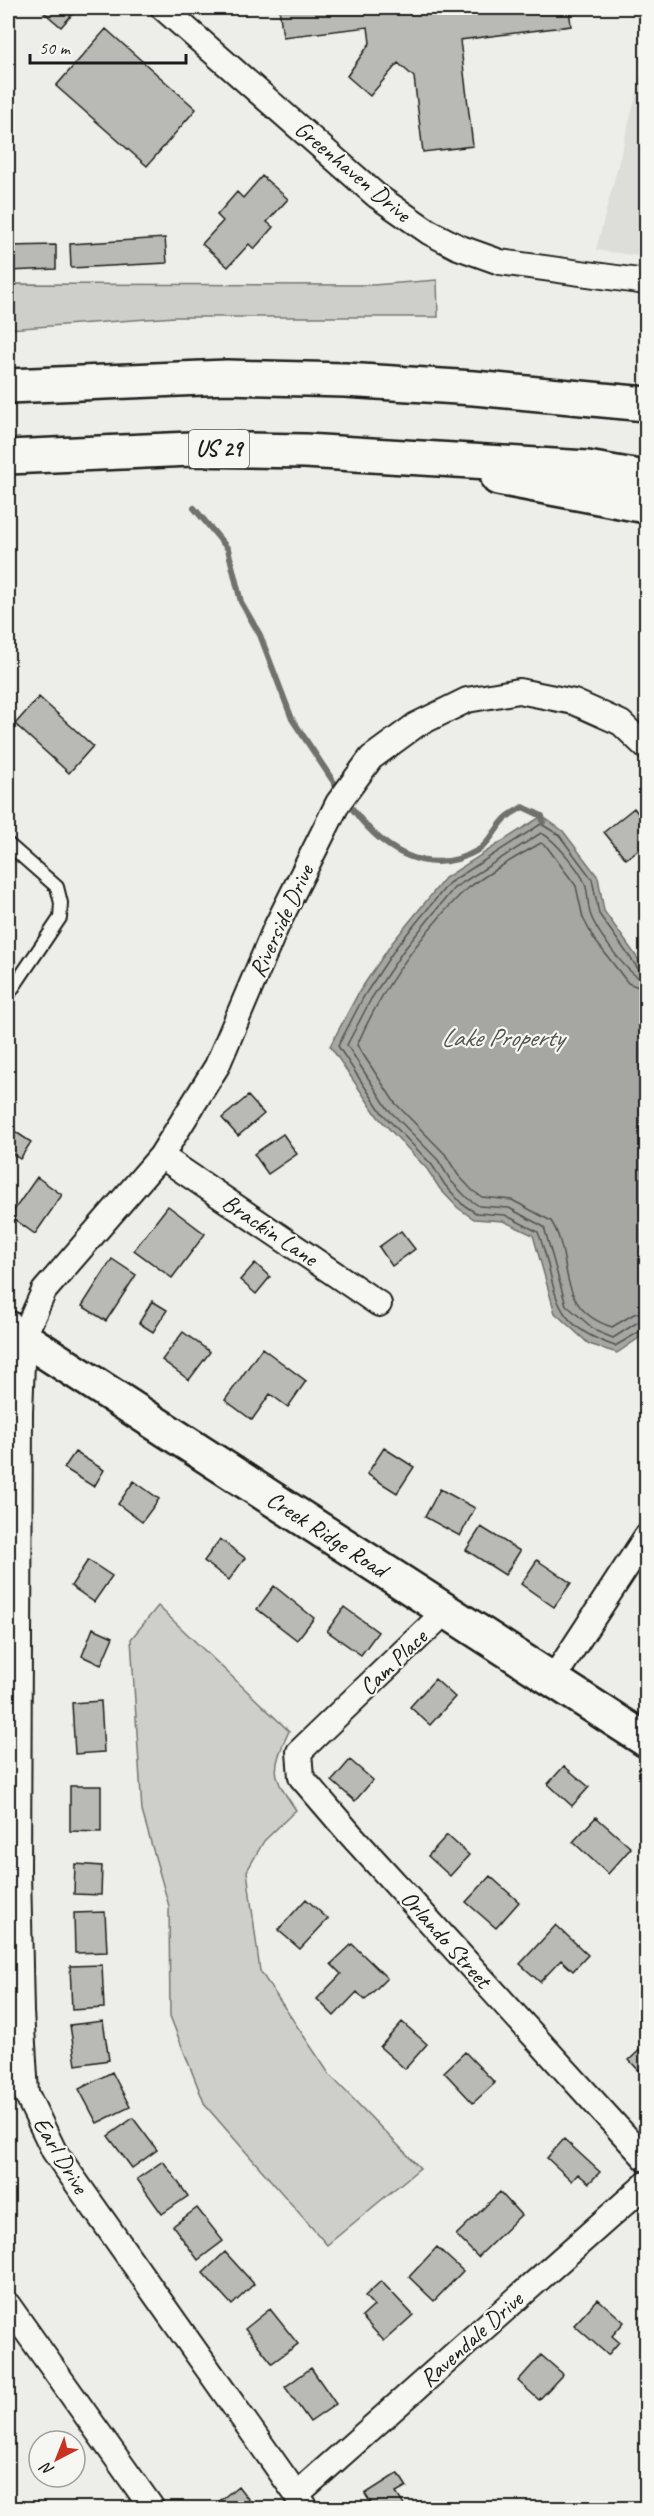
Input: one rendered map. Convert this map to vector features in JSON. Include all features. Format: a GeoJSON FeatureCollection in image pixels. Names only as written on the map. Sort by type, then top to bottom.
{"type":"FeatureCollection","features":[{"type":"Feature","properties":{"kind":"main road"},"geometry":{"type":"LineString","coordinates":[[8,386],[227,376],[298,378],[474,387],[646,404]]}},
{"type":"Feature","properties":{"kind":"main road","name":"US 29"},"geometry":{"type":"LineString","coordinates":[[8,457],[191,448],[430,457],[587,468],[646,478]]}},
{"type":"Feature","properties":{"kind":"main road"},"geometry":{"type":"LineString","coordinates":[[430,457],[514,483],[646,506]]}},
{"type":"Feature","properties":{"kind":"main road","name":"Creek Ridge Road"},"geometry":{"type":"LineString","coordinates":[[15,1333],[646,1740]]}},
{"type":"Feature","properties":{"kind":"street","name":"Greenhaven Drive"},"geometry":{"type":"LineString","coordinates":[[162,8],[377,196],[429,232],[458,247],[500,262],[646,282]]}},
{"type":"Feature","properties":{"kind":"street","name":"Riverside Drive"},"geometry":{"type":"LineString","coordinates":[[15,1333],[44,1292],[161,1156],[216,1066],[276,927],[338,803],[371,758],[416,725],[467,700],[519,691],[574,702],[621,723],[646,747]]}},
{"type":"Feature","properties":{"kind":"street","name":"Brackin Lane"},"geometry":{"type":"LineString","coordinates":[[161,1156],[380,1304]]}},
{"type":"Feature","properties":{"kind":"street","name":"Earl Drive"},"geometry":{"type":"LineString","coordinates":[[15,1333],[20,1412],[18,1872],[14,2012],[26,2093],[54,2151],[301,2502]]}},
{"type":"Feature","properties":{"kind":"street"},"geometry":{"type":"LineString","coordinates":[[553,1679],[646,1537]]}},
{"type":"Feature","properties":{"kind":"street","name":"Cam Place"},"geometry":{"type":"LineString","coordinates":[[340,1713],[447,1610]]}},
{"type":"Feature","properties":{"kind":"street","name":"Orlando Street"},"geometry":{"type":"LineString","coordinates":[[340,1713],[299,1752],[301,1777],[646,2159]]}},
{"type":"Feature","properties":{"kind":"street","name":"Ravendale Drive"},"geometry":{"type":"LineString","coordinates":[[301,2502],[646,2184]]}},
{"type":"Feature","properties":{"kind":"street"},"geometry":{"type":"LineString","coordinates":[[8,2305],[152,2508]]}},
{"type":"Feature","properties":{"kind":"lane"},"geometry":{"type":"LineString","coordinates":[[8,844],[57,887],[61,903],[60,918],[8,995]]}},
{"type":"Feature","properties":{"kind":"shaded area"},"geometry":{"type":"Polygon","coordinates":[[[646,57],[646,257],[596,250],[646,57]]]}},
{"type":"Feature","properties":{"kind":"shaded area"},"geometry":{"type":"Polygon","coordinates":[[[437,280],[438,317],[175,317],[8,329],[8,284],[373,285],[437,280]]]}},
{"type":"Feature","properties":{"kind":"shaded area"},"geometry":{"type":"Polygon","coordinates":[[[158,1606],[289,1731],[279,1755],[276,1772],[282,1788],[296,1810],[264,1841],[247,1871],[260,1971],[330,2075],[420,2168],[327,2245],[205,2105],[170,2016],[169,1906],[142,1811],[131,1639],[158,1606]]]}},
{"type":"Feature","properties":{"kind":"water","name":"Lake Property"},"geometry":{"type":"Polygon","coordinates":[[[542,816],[563,831],[598,877],[604,911],[646,970],[646,1333],[617,1353],[589,1344],[555,1313],[533,1235],[503,1221],[474,1219],[458,1208],[440,1189],[427,1169],[378,1117],[330,1046],[359,992],[392,943],[445,878],[542,816]]]}},
{"type":"Feature","properties":{"kind":"building"},"geometry":{"type":"Polygon","coordinates":[[[39,8],[78,8],[61,27],[39,8]]]}},
{"type":"Feature","properties":{"kind":"building"},"geometry":{"type":"Polygon","coordinates":[[[279,8],[569,8],[571,26],[460,40],[473,146],[423,152],[414,77],[398,63],[370,96],[347,76],[370,43],[368,27],[283,37],[279,8]]]}},
{"type":"Feature","properties":{"kind":"building"},"geometry":{"type":"Polygon","coordinates":[[[106,29],[196,109],[147,166],[56,86],[106,29]]]}},
{"type":"Feature","properties":{"kind":"building"},"geometry":{"type":"Polygon","coordinates":[[[262,176],[288,199],[267,222],[273,227],[254,249],[249,244],[228,267],[202,244],[223,221],[217,215],[237,192],[243,198],[262,176]]]}},
{"type":"Feature","properties":{"kind":"building"},"geometry":{"type":"Polygon","coordinates":[[[165,238],[167,263],[71,268],[70,244],[165,238]]]}},
{"type":"Feature","properties":{"kind":"building"},"geometry":{"type":"Polygon","coordinates":[[[56,245],[56,269],[8,271],[8,246],[56,245]]]}},
{"type":"Feature","properties":{"kind":"building"},"geometry":{"type":"Polygon","coordinates":[[[39,697],[93,746],[69,773],[15,724],[39,697]]]}},
{"type":"Feature","properties":{"kind":"building"},"geometry":{"type":"Polygon","coordinates":[[[634,808],[646,824],[646,844],[626,859],[604,832],[634,808]]]}},
{"type":"Feature","properties":{"kind":"building"},"geometry":{"type":"Polygon","coordinates":[[[248,1096],[264,1114],[238,1136],[222,1118],[248,1096]]]}},
{"type":"Feature","properties":{"kind":"building"},"geometry":{"type":"Polygon","coordinates":[[[11,1129],[31,1142],[20,1159],[8,1151],[8,1135],[11,1129]]]}},
{"type":"Feature","properties":{"kind":"building"},"geometry":{"type":"Polygon","coordinates":[[[283,1134],[297,1154],[268,1174],[254,1154],[283,1134]]]}},
{"type":"Feature","properties":{"kind":"building"},"geometry":{"type":"Polygon","coordinates":[[[37,1177],[62,1195],[35,1234],[10,1216],[37,1177]]]}},
{"type":"Feature","properties":{"kind":"building"},"geometry":{"type":"Polygon","coordinates":[[[168,1206],[205,1234],[172,1278],[134,1250],[168,1206]]]}},
{"type":"Feature","properties":{"kind":"building"},"geometry":{"type":"Polygon","coordinates":[[[401,1231],[415,1249],[392,1266],[379,1247],[401,1231]]]}},
{"type":"Feature","properties":{"kind":"building"},"geometry":{"type":"Polygon","coordinates":[[[112,1259],[136,1275],[106,1321],[82,1306],[112,1259]]]}},
{"type":"Feature","properties":{"kind":"building"},"geometry":{"type":"Polygon","coordinates":[[[255,1263],[270,1277],[256,1294],[240,1280],[255,1263]]]}},
{"type":"Feature","properties":{"kind":"building"},"geometry":{"type":"Polygon","coordinates":[[[152,1301],[167,1310],[153,1332],[139,1323],[152,1301]]]}},
{"type":"Feature","properties":{"kind":"building"},"geometry":{"type":"Polygon","coordinates":[[[183,1332],[210,1352],[189,1380],[162,1360],[183,1332]]]}},
{"type":"Feature","properties":{"kind":"building"},"geometry":{"type":"Polygon","coordinates":[[[262,1348],[306,1381],[288,1407],[270,1394],[252,1420],[225,1400],[262,1348]]]}},
{"type":"Feature","properties":{"kind":"building"},"geometry":{"type":"Polygon","coordinates":[[[384,1448],[414,1467],[397,1493],[367,1474],[384,1448]]]}},
{"type":"Feature","properties":{"kind":"building"},"geometry":{"type":"Polygon","coordinates":[[[75,1452],[104,1470],[94,1487],[64,1468],[75,1452]]]}},
{"type":"Feature","properties":{"kind":"building"},"geometry":{"type":"Polygon","coordinates":[[[134,1481],[159,1499],[142,1522],[118,1504],[134,1481]]]}},
{"type":"Feature","properties":{"kind":"building"},"geometry":{"type":"Polygon","coordinates":[[[440,1489],[475,1508],[460,1536],[425,1517],[440,1489]]]}},
{"type":"Feature","properties":{"kind":"building"},"geometry":{"type":"Polygon","coordinates":[[[481,1527],[520,1551],[505,1575],[466,1550],[481,1527]]]}},
{"type":"Feature","properties":{"kind":"building"},"geometry":{"type":"Polygon","coordinates":[[[220,1539],[245,1558],[229,1580],[204,1561],[220,1539]]]}},
{"type":"Feature","properties":{"kind":"building"},"geometry":{"type":"Polygon","coordinates":[[[88,1560],[112,1576],[94,1602],[71,1586],[88,1560]]]}},
{"type":"Feature","properties":{"kind":"building"},"geometry":{"type":"Polygon","coordinates":[[[537,1560],[571,1583],[554,1607],[521,1584],[537,1560]]]}},
{"type":"Feature","properties":{"kind":"building"},"geometry":{"type":"Polygon","coordinates":[[[274,1586],[314,1618],[297,1640],[257,1609],[274,1586]]]}},
{"type":"Feature","properties":{"kind":"building"},"geometry":{"type":"Polygon","coordinates":[[[344,1607],[378,1632],[361,1655],[327,1631],[344,1607]]]}},
{"type":"Feature","properties":{"kind":"building"},"geometry":{"type":"Polygon","coordinates":[[[93,1628],[113,1637],[101,1665],[82,1656],[93,1628]]]}},
{"type":"Feature","properties":{"kind":"building"},"geometry":{"type":"Polygon","coordinates":[[[435,1679],[455,1697],[430,1725],[410,1707],[435,1679]]]}},
{"type":"Feature","properties":{"kind":"building"},"geometry":{"type":"Polygon","coordinates":[[[101,1701],[104,1752],[75,1754],[72,1703],[101,1701]]]}},
{"type":"Feature","properties":{"kind":"building"},"geometry":{"type":"Polygon","coordinates":[[[350,1760],[373,1780],[355,1801],[332,1781],[350,1760]]]}},
{"type":"Feature","properties":{"kind":"building"},"geometry":{"type":"Polygon","coordinates":[[[564,1766],[589,1787],[572,1806],[548,1784],[564,1766]]]}},
{"type":"Feature","properties":{"kind":"building"},"geometry":{"type":"Polygon","coordinates":[[[70,1786],[101,1786],[101,1832],[70,1831],[70,1786]]]}},
{"type":"Feature","properties":{"kind":"building"},"geometry":{"type":"Polygon","coordinates":[[[596,1817],[631,1848],[608,1874],[573,1842],[596,1817]]]}},
{"type":"Feature","properties":{"kind":"building"},"geometry":{"type":"Polygon","coordinates":[[[447,1835],[469,1855],[450,1876],[428,1856],[447,1835]]]}},
{"type":"Feature","properties":{"kind":"building"},"geometry":{"type":"Polygon","coordinates":[[[75,1864],[102,1866],[101,1895],[74,1894],[75,1864]]]}},
{"type":"Feature","properties":{"kind":"building"},"geometry":{"type":"Polygon","coordinates":[[[490,1876],[519,1902],[496,1928],[466,1902],[490,1876]]]}},
{"type":"Feature","properties":{"kind":"building"},"geometry":{"type":"Polygon","coordinates":[[[306,1899],[328,1919],[300,1949],[278,1930],[306,1899]]]}},
{"type":"Feature","properties":{"kind":"building"},"geometry":{"type":"Polygon","coordinates":[[[105,1912],[107,1952],[75,1953],[74,1913],[105,1912]]]}},
{"type":"Feature","properties":{"kind":"building"},"geometry":{"type":"Polygon","coordinates":[[[556,1925],[588,1955],[573,1971],[561,1960],[540,1982],[520,1964],[556,1925]]]}},
{"type":"Feature","properties":{"kind":"building"},"geometry":{"type":"Polygon","coordinates":[[[352,1944],[387,1978],[365,2000],[357,1992],[334,2016],[317,1999],[341,1974],[331,1964],[352,1944]]]}},
{"type":"Feature","properties":{"kind":"building"},"geometry":{"type":"Polygon","coordinates":[[[102,1965],[104,2008],[72,2010],[70,1966],[102,1965]]]}},
{"type":"Feature","properties":{"kind":"building"},"geometry":{"type":"Polygon","coordinates":[[[103,2021],[109,2060],[76,2065],[70,2025],[103,2021]]]}},
{"type":"Feature","properties":{"kind":"building"},"geometry":{"type":"Polygon","coordinates":[[[402,2022],[427,2044],[405,2069],[380,2047],[402,2022]]]}},
{"type":"Feature","properties":{"kind":"building"},"geometry":{"type":"Polygon","coordinates":[[[646,2044],[646,2078],[629,2060],[646,2044]]]}},
{"type":"Feature","properties":{"kind":"building"},"geometry":{"type":"Polygon","coordinates":[[[465,2052],[495,2083],[473,2103],[444,2072],[465,2052]]]}},
{"type":"Feature","properties":{"kind":"building"},"geometry":{"type":"Polygon","coordinates":[[[112,2072],[130,2107],[97,2123],[79,2089],[112,2072]]]}},
{"type":"Feature","properties":{"kind":"building"},"geometry":{"type":"Polygon","coordinates":[[[133,2118],[157,2150],[132,2168],[108,2136],[133,2118]]]}},
{"type":"Feature","properties":{"kind":"building"},"geometry":{"type":"Polygon","coordinates":[[[564,2139],[600,2172],[589,2183],[578,2174],[572,2181],[547,2158],[564,2139]]]}},
{"type":"Feature","properties":{"kind":"building"},"geometry":{"type":"Polygon","coordinates":[[[163,2161],[188,2196],[162,2214],[137,2179],[163,2161]]]}},
{"type":"Feature","properties":{"kind":"building"},"geometry":{"type":"Polygon","coordinates":[[[500,2192],[521,2215],[478,2257],[456,2235],[500,2192]]]}},
{"type":"Feature","properties":{"kind":"building"},"geometry":{"type":"Polygon","coordinates":[[[197,2208],[223,2241],[198,2260],[173,2226],[197,2208]]]}},
{"type":"Feature","properties":{"kind":"building"},"geometry":{"type":"Polygon","coordinates":[[[437,2247],[463,2271],[434,2301],[409,2277],[437,2247]]]}},
{"type":"Feature","properties":{"kind":"building"},"geometry":{"type":"Polygon","coordinates":[[[225,2252],[254,2284],[232,2305],[203,2273],[225,2252]]]}},
{"type":"Feature","properties":{"kind":"building"},"geometry":{"type":"Polygon","coordinates":[[[381,2281],[413,2315],[384,2341],[362,2317],[374,2306],[365,2296],[381,2281]]]}},
{"type":"Feature","properties":{"kind":"building"},"geometry":{"type":"Polygon","coordinates":[[[598,2299],[624,2322],[612,2336],[619,2342],[608,2355],[574,2325],[598,2299]]]}},
{"type":"Feature","properties":{"kind":"building"},"geometry":{"type":"Polygon","coordinates":[[[270,2309],[298,2344],[272,2363],[245,2329],[270,2309]]]}},
{"type":"Feature","properties":{"kind":"building"},"geometry":{"type":"Polygon","coordinates":[[[541,2355],[563,2374],[539,2400],[518,2381],[541,2355]]]}},
{"type":"Feature","properties":{"kind":"building"},"geometry":{"type":"Polygon","coordinates":[[[311,2368],[336,2404],[310,2422],[285,2387],[311,2368]]]}},
{"type":"Feature","properties":{"kind":"building"},"geometry":{"type":"Polygon","coordinates":[[[398,2473],[407,2487],[396,2493],[406,2508],[374,2508],[365,2494],[398,2473]]]}},
{"type":"Feature","properties":{"kind":"building"},"geometry":{"type":"Polygon","coordinates":[[[238,2486],[255,2508],[220,2508],[216,2504],[238,2486]]]}},
{"type":"Feature","properties":{"kind":"waterway"},"geometry":{"type":"LineString","coordinates":[[194,508],[228,549],[241,602],[260,635],[292,719],[339,790]]}},
{"type":"Feature","properties":{"kind":"waterway"},"geometry":{"type":"LineString","coordinates":[[347,801],[359,817],[388,845],[422,860],[440,862],[460,858],[480,849],[507,817],[523,807],[542,816],[543,822]]}}]}
